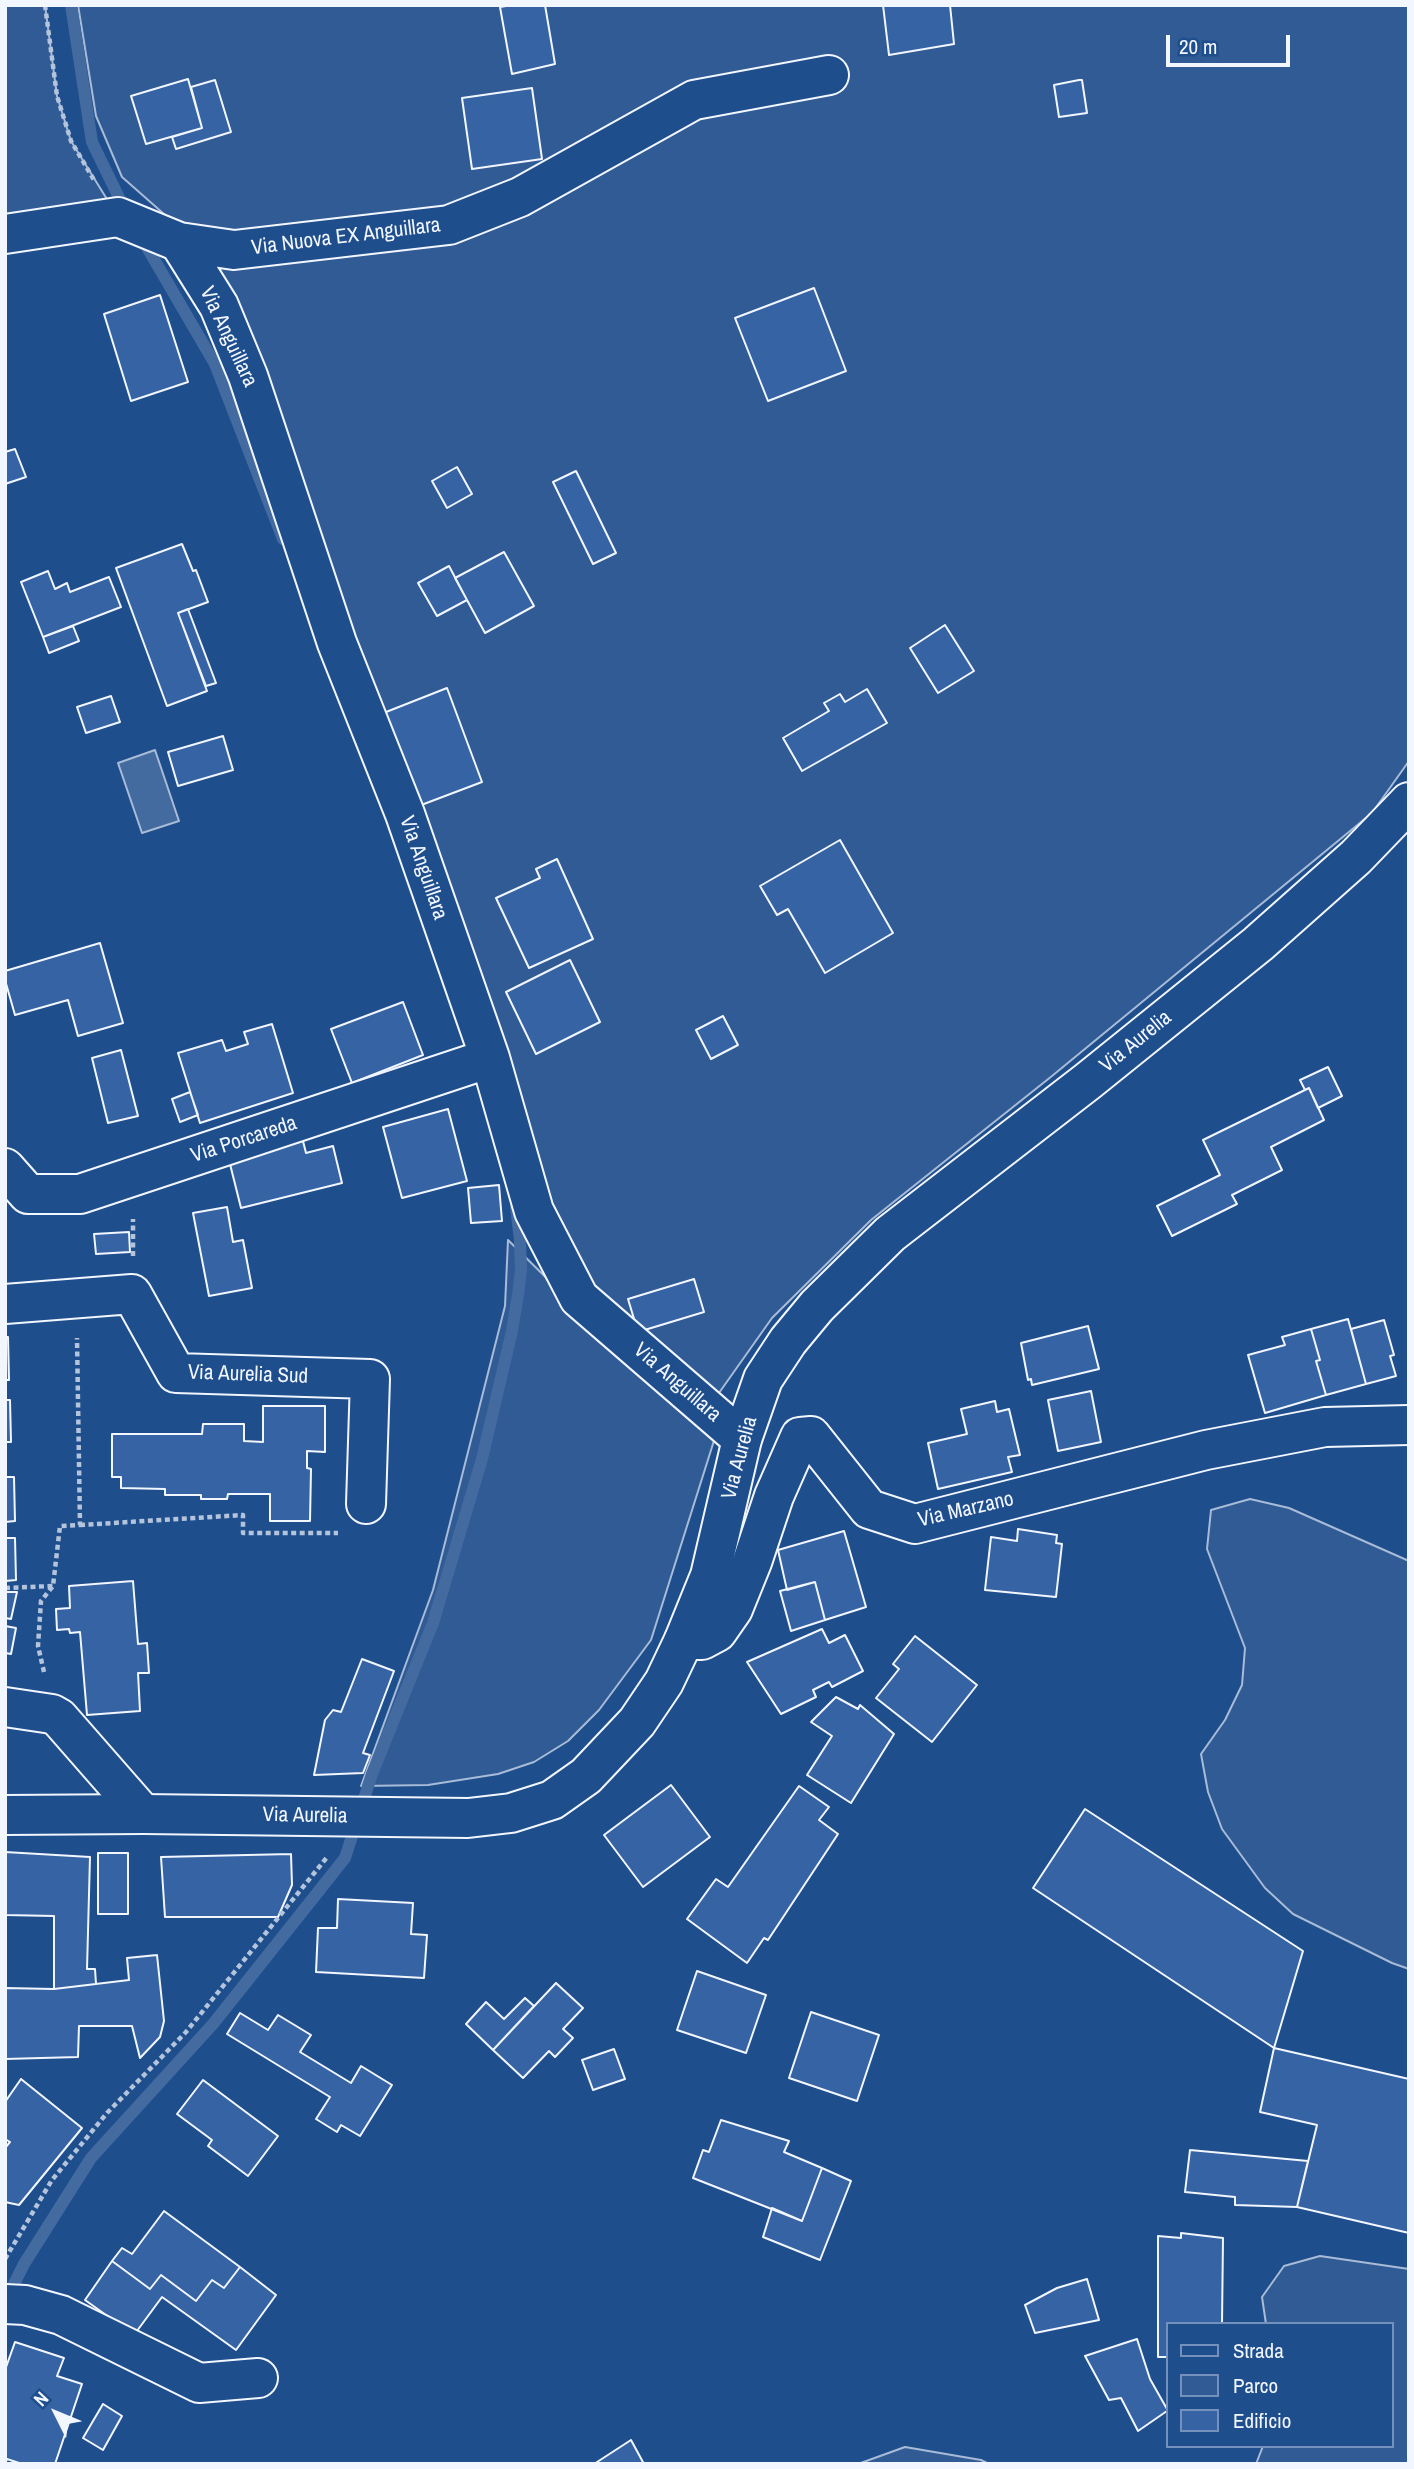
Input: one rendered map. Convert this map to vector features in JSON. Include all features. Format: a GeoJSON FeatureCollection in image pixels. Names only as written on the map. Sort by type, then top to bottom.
{"type":"FeatureCollection","features":[{"type":"Feature","properties":{"kind":"street","name":"Via Nuova EX Anguillara"},"geometry":{"type":"LineString","coordinates":[[118,217],[179,243],[234,250],[449,225],[520,197],[694,100],[829,75]]}},
{"type":"Feature","properties":{"kind":"street"},"geometry":{"type":"LineString","coordinates":[[5,234],[118,217]]}},
{"type":"Feature","properties":{"kind":"street","name":"Via Anguillara"},"geometry":{"type":"LineString","coordinates":[[179,243],[219,306],[248,376],[337,643],[404,814],[490,1058],[534,1211],[579,1298],[742,1439]]}},
{"type":"Feature","properties":{"kind":"street","name":"Via Aurelia"},"geometry":{"type":"LineString","coordinates":[[5,1815],[468,1818],[511,1813],[552,1800],[586,1776],[637,1722],[664,1682],[710,1576],[742,1439],[763,1380],[788,1341],[817,1306],[890,1234],[1088,1082],[1258,944],[1356,858],[1409,802]]}},
{"type":"Feature","properties":{"kind":"street","name":"Via Porcareda"},"geometry":{"type":"LineString","coordinates":[[5,1168],[28,1194],[80,1194],[490,1058]]}},
{"type":"Feature","properties":{"kind":"street"},"geometry":{"type":"LineString","coordinates":[[5,1304],[132,1294]]}},
{"type":"Feature","properties":{"kind":"street","name":"Via Aurelia Sud"},"geometry":{"type":"LineString","coordinates":[[132,1294],[176,1373],[370,1378],[366,1504]]}},
{"type":"Feature","properties":{"kind":"street","name":"Via Marzano"},"geometry":{"type":"LineString","coordinates":[[684,1640],[702,1640],[717,1632],[733,1609],[774,1496],[800,1437],[811,1436],[869,1509],[915,1524],[1206,1450],[1325,1427],[1409,1425]]}},
{"type":"Feature","properties":{"kind":"street"},"geometry":{"type":"LineString","coordinates":[[5,1707],[52,1714],[59,1718],[143,1814]]}},
{"type":"Feature","properties":{"kind":"street"},"geometry":{"type":"LineString","coordinates":[[15,2305],[61,2315],[200,2383],[258,2378]]}},
{"type":"Feature","properties":{"kind":"path"},"geometry":{"type":"LineString","coordinates":[[45,5],[57,96],[71,141],[118,217]]}},
{"type":"Feature","properties":{"kind":"path"},"geometry":{"type":"LineString","coordinates":[[132,1294],[134,1176]]}},
{"type":"Feature","properties":{"kind":"path"},"geometry":{"type":"LineString","coordinates":[[76,1298],[80,1525]]}},
{"type":"Feature","properties":{"kind":"path"},"geometry":{"type":"LineString","coordinates":[[38,1646],[41,1601],[54,1586],[60,1526],[243,1515],[243,1533],[340,1533],[366,1504]]}},
{"type":"Feature","properties":{"kind":"path"},"geometry":{"type":"LineString","coordinates":[[5,1588],[54,1586]]}},
{"type":"Feature","properties":{"kind":"path"},"geometry":{"type":"LineString","coordinates":[[5,2259],[52,2180],[107,2113],[186,2032],[328,1856],[326,1816]]}},
{"type":"Feature","properties":{"kind":"green space"},"geometry":{"type":"Polygon","coordinates":[[[5,5],[45,5],[57,96],[71,141],[118,217],[5,234],[5,5]]]}},
{"type":"Feature","properties":{"kind":"green space"},"geometry":{"type":"Polygon","coordinates":[[[78,5],[1409,5],[1409,761],[1372,813],[1052,1076],[871,1220],[772,1318],[714,1400],[597,1303],[557,1240],[173,222],[122,177],[96,116],[78,5]]]}},
{"type":"Feature","properties":{"kind":"green space"},"geometry":{"type":"Polygon","coordinates":[[[508,1240],[589,1320],[718,1428],[651,1640],[599,1710],[568,1741],[534,1762],[498,1774],[428,1785],[361,1786],[433,1590],[505,1306],[508,1240]]]}},
{"type":"Feature","properties":{"kind":"green space"},"geometry":{"type":"Polygon","coordinates":[[[1250,1499],[1289,1508],[1409,1561],[1409,1969],[1293,1914],[1265,1888],[1222,1829],[1208,1792],[1201,1754],[1225,1720],[1242,1685],[1245,1648],[1207,1549],[1211,1510],[1250,1499]]]}},
{"type":"Feature","properties":{"kind":"green space"},"geometry":{"type":"Polygon","coordinates":[[[1320,2256],[1409,2269],[1409,2464],[1256,2464],[1262,2448],[1393,2448],[1393,2322],[1266,2322],[1262,2297],[1284,2266],[1320,2256]]]}},
{"type":"Feature","properties":{"kind":"green space"},"geometry":{"type":"Polygon","coordinates":[[[905,2447],[981,2460],[989,2464],[858,2464],[905,2447]]]}},
{"type":"Feature","properties":{"kind":"shaded area"},"geometry":{"type":"Polygon","coordinates":[[[155,750],[179,821],[142,833],[118,763],[155,750]]]}},
{"type":"Feature","properties":{"kind":"building"},"geometry":{"type":"Polygon","coordinates":[[[545,5],[555,64],[512,74],[500,7],[545,5]]]}},
{"type":"Feature","properties":{"kind":"building"},"geometry":{"type":"Polygon","coordinates":[[[883,5],[950,5],[954,44],[889,55],[883,5]]]}},
{"type":"Feature","properties":{"kind":"building"},"geometry":{"type":"Polygon","coordinates":[[[188,79],[202,128],[146,144],[131,96],[188,79]]]}},
{"type":"Feature","properties":{"kind":"building"},"geometry":{"type":"Polygon","coordinates":[[[215,80],[231,132],[176,149],[172,137],[202,128],[191,87],[215,80]]]}},
{"type":"Feature","properties":{"kind":"building"},"geometry":{"type":"Polygon","coordinates":[[[1082,80],[1087,113],[1059,117],[1054,85],[1082,80]]]}},
{"type":"Feature","properties":{"kind":"building"},"geometry":{"type":"Polygon","coordinates":[[[532,88],[542,159],[472,169],[462,98],[532,88]]]}},
{"type":"Feature","properties":{"kind":"building"},"geometry":{"type":"Polygon","coordinates":[[[814,288],[846,371],[768,401],[735,318],[814,288]]]}},
{"type":"Feature","properties":{"kind":"building"},"geometry":{"type":"Polygon","coordinates":[[[160,295],[188,382],[131,401],[104,314],[160,295]]]}},
{"type":"Feature","properties":{"kind":"building"},"geometry":{"type":"Polygon","coordinates":[[[15,449],[26,477],[5,484],[5,452],[15,449]]]}},
{"type":"Feature","properties":{"kind":"building"},"geometry":{"type":"Polygon","coordinates":[[[457,467],[472,494],[447,508],[432,481],[457,467]]]}},
{"type":"Feature","properties":{"kind":"building"},"geometry":{"type":"Polygon","coordinates":[[[576,471],[616,553],[593,564],[553,482],[576,471]]]}},
{"type":"Feature","properties":{"kind":"building"},"geometry":{"type":"Polygon","coordinates":[[[182,544],[193,571],[196,570],[208,602],[178,613],[207,691],[167,706],[116,568],[182,544]]]}},
{"type":"Feature","properties":{"kind":"building"},"geometry":{"type":"Polygon","coordinates":[[[504,552],[534,606],[485,633],[455,578],[504,552]]]}},
{"type":"Feature","properties":{"kind":"building"},"geometry":{"type":"Polygon","coordinates":[[[449,566],[467,600],[437,616],[418,583],[449,566]]]}},
{"type":"Feature","properties":{"kind":"building"},"geometry":{"type":"Polygon","coordinates":[[[48,571],[55,589],[67,583],[70,592],[109,577],[121,607],[43,637],[21,582],[48,571]]]}},
{"type":"Feature","properties":{"kind":"building"},"geometry":{"type":"Polygon","coordinates":[[[188,609],[216,683],[206,686],[178,613],[188,609]]]}},
{"type":"Feature","properties":{"kind":"building"},"geometry":{"type":"Polygon","coordinates":[[[945,625],[974,671],[938,693],[910,648],[945,625]]]}},
{"type":"Feature","properties":{"kind":"building"},"geometry":{"type":"Polygon","coordinates":[[[73,626],[79,641],[49,653],[43,637],[73,626]]]}},
{"type":"Feature","properties":{"kind":"building"},"geometry":{"type":"Polygon","coordinates":[[[447,688],[482,782],[416,807],[381,714],[447,688]]]}},
{"type":"Feature","properties":{"kind":"building"},"geometry":{"type":"Polygon","coordinates":[[[867,689],[887,723],[802,771],[783,738],[829,711],[824,703],[840,694],[845,702],[867,689]]]}},
{"type":"Feature","properties":{"kind":"building"},"geometry":{"type":"Polygon","coordinates":[[[111,696],[120,722],[86,733],[77,707],[111,696]]]}},
{"type":"Feature","properties":{"kind":"building"},"geometry":{"type":"Polygon","coordinates":[[[223,736],[233,770],[178,786],[168,752],[223,736]]]}},
{"type":"Feature","properties":{"kind":"building"},"geometry":{"type":"Polygon","coordinates":[[[840,840],[893,933],[825,973],[788,909],[777,915],[760,886],[840,840]]]}},
{"type":"Feature","properties":{"kind":"building"},"geometry":{"type":"Polygon","coordinates":[[[557,859],[593,939],[529,968],[496,898],[540,878],[536,869],[557,859]]]}},
{"type":"Feature","properties":{"kind":"building"},"geometry":{"type":"Polygon","coordinates":[[[100,943],[123,1023],[78,1036],[68,1000],[15,1015],[5,971],[100,943]]]}},
{"type":"Feature","properties":{"kind":"building"},"geometry":{"type":"Polygon","coordinates":[[[570,960],[600,1022],[536,1054],[506,992],[570,960]]]}},
{"type":"Feature","properties":{"kind":"building"},"geometry":{"type":"Polygon","coordinates":[[[403,1002],[423,1055],[352,1083],[331,1029],[403,1002]]]}},
{"type":"Feature","properties":{"kind":"building"},"geometry":{"type":"Polygon","coordinates":[[[723,1016],[738,1045],[711,1059],[696,1030],[723,1016]]]}},
{"type":"Feature","properties":{"kind":"building"},"geometry":{"type":"Polygon","coordinates":[[[272,1024],[293,1093],[200,1123],[178,1053],[222,1040],[226,1051],[248,1044],[244,1032],[272,1024]]]}},
{"type":"Feature","properties":{"kind":"building"},"geometry":{"type":"Polygon","coordinates":[[[121,1050],[138,1116],[108,1123],[92,1058],[121,1050]]]}},
{"type":"Feature","properties":{"kind":"building"},"geometry":{"type":"Polygon","coordinates":[[[1328,1067],[1342,1096],[1318,1108],[1309,1088],[1305,1090],[1300,1080],[1328,1067]]]}},
{"type":"Feature","properties":{"kind":"building"},"geometry":{"type":"Polygon","coordinates":[[[1309,1088],[1324,1120],[1271,1147],[1282,1170],[1232,1195],[1237,1204],[1172,1236],[1157,1206],[1220,1175],[1203,1140],[1309,1088]]]}},
{"type":"Feature","properties":{"kind":"building"},"geometry":{"type":"Polygon","coordinates":[[[190,1092],[198,1115],[180,1122],[172,1099],[190,1092]]]}},
{"type":"Feature","properties":{"kind":"building"},"geometry":{"type":"Polygon","coordinates":[[[448,1109],[467,1181],[402,1198],[383,1127],[448,1109]]]}},
{"type":"Feature","properties":{"kind":"building"},"geometry":{"type":"Polygon","coordinates":[[[303,1141],[306,1153],[333,1146],[342,1183],[241,1208],[229,1160],[303,1141]]]}},
{"type":"Feature","properties":{"kind":"building"},"geometry":{"type":"Polygon","coordinates":[[[499,1185],[502,1221],[471,1223],[468,1188],[499,1185]]]}},
{"type":"Feature","properties":{"kind":"building"},"geometry":{"type":"Polygon","coordinates":[[[227,1207],[233,1242],[243,1240],[252,1288],[209,1296],[193,1213],[227,1207]]]}},
{"type":"Feature","properties":{"kind":"building"},"geometry":{"type":"Polygon","coordinates":[[[129,1232],[130,1252],[96,1254],[94,1234],[129,1232]]]}},
{"type":"Feature","properties":{"kind":"building"},"geometry":{"type":"Polygon","coordinates":[[[694,1279],[704,1312],[638,1332],[628,1299],[694,1279]]]}},
{"type":"Feature","properties":{"kind":"building"},"geometry":{"type":"Polygon","coordinates":[[[1348,1319],[1366,1384],[1326,1395],[1316,1361],[1320,1360],[1311,1329],[1348,1319]]]}},
{"type":"Feature","properties":{"kind":"building"},"geometry":{"type":"Polygon","coordinates":[[[1384,1320],[1394,1355],[1390,1356],[1396,1376],[1366,1384],[1351,1329],[1384,1320]]]}},
{"type":"Feature","properties":{"kind":"building"},"geometry":{"type":"Polygon","coordinates":[[[1088,1326],[1099,1369],[1032,1385],[1031,1379],[1028,1380],[1021,1343],[1088,1326]]]}},
{"type":"Feature","properties":{"kind":"building"},"geometry":{"type":"Polygon","coordinates":[[[1311,1329],[1320,1360],[1316,1361],[1326,1395],[1265,1413],[1248,1355],[1285,1345],[1282,1337],[1311,1329]]]}},
{"type":"Feature","properties":{"kind":"building"},"geometry":{"type":"Polygon","coordinates":[[[5,1337],[8,1337],[9,1380],[5,1380],[5,1337]]]}},
{"type":"Feature","properties":{"kind":"building"},"geometry":{"type":"Polygon","coordinates":[[[1091,1391],[1101,1442],[1058,1451],[1048,1400],[1091,1391]]]}},
{"type":"Feature","properties":{"kind":"building"},"geometry":{"type":"Polygon","coordinates":[[[5,1400],[10,1400],[11,1442],[5,1442],[5,1400]]]}},
{"type":"Feature","properties":{"kind":"building"},"geometry":{"type":"Polygon","coordinates":[[[995,1401],[997,1412],[1009,1409],[1020,1455],[1008,1457],[1012,1472],[938,1489],[928,1443],[967,1434],[961,1409],[995,1401]]]}},
{"type":"Feature","properties":{"kind":"building"},"geometry":{"type":"Polygon","coordinates":[[[263,1406],[325,1406],[325,1452],[307,1451],[307,1468],[311,1469],[310,1521],[270,1521],[270,1494],[228,1494],[227,1499],[201,1499],[201,1495],[165,1495],[165,1489],[121,1488],[121,1477],[112,1477],[112,1434],[202,1434],[203,1424],[244,1424],[244,1441],[263,1442],[263,1406]]]}},
{"type":"Feature","properties":{"kind":"building"},"geometry":{"type":"Polygon","coordinates":[[[5,1477],[14,1477],[15,1521],[5,1522],[5,1477]]]}},
{"type":"Feature","properties":{"kind":"building"},"geometry":{"type":"Polygon","coordinates":[[[1018,1529],[1057,1535],[1056,1543],[1062,1544],[1056,1597],[985,1590],[991,1537],[1017,1541],[1018,1529]]]}},
{"type":"Feature","properties":{"kind":"building"},"geometry":{"type":"Polygon","coordinates":[[[844,1531],[866,1607],[825,1620],[815,1582],[787,1590],[778,1550],[844,1531]]]}},
{"type":"Feature","properties":{"kind":"building"},"geometry":{"type":"Polygon","coordinates":[[[5,1538],[15,1538],[16,1580],[5,1581],[5,1538]]]}},
{"type":"Feature","properties":{"kind":"building"},"geometry":{"type":"Polygon","coordinates":[[[133,1581],[138,1644],[147,1643],[149,1673],[138,1673],[140,1711],[87,1715],[80,1632],[57,1630],[56,1609],[70,1608],[69,1586],[133,1581]]]}},
{"type":"Feature","properties":{"kind":"building"},"geometry":{"type":"Polygon","coordinates":[[[815,1582],[825,1620],[791,1631],[780,1591],[815,1582]]]}},
{"type":"Feature","properties":{"kind":"building"},"geometry":{"type":"Polygon","coordinates":[[[5,1592],[17,1592],[11,1619],[5,1618],[5,1592]]]}},
{"type":"Feature","properties":{"kind":"building"},"geometry":{"type":"Polygon","coordinates":[[[5,1626],[16,1628],[11,1654],[5,1653],[5,1626]]]}},
{"type":"Feature","properties":{"kind":"building"},"geometry":{"type":"Polygon","coordinates":[[[822,1629],[829,1643],[845,1635],[863,1671],[832,1687],[829,1682],[813,1690],[816,1697],[781,1714],[747,1662],[822,1629]]]}},
{"type":"Feature","properties":{"kind":"building"},"geometry":{"type":"Polygon","coordinates":[[[915,1636],[977,1685],[932,1742],[876,1698],[899,1669],[893,1664],[915,1636]]]}},
{"type":"Feature","properties":{"kind":"building"},"geometry":{"type":"Polygon","coordinates":[[[362,1659],[394,1671],[363,1753],[370,1755],[363,1773],[314,1775],[325,1720],[333,1710],[341,1712],[362,1659]]]}},
{"type":"Feature","properties":{"kind":"building"},"geometry":{"type":"Polygon","coordinates":[[[836,1697],[858,1709],[860,1705],[894,1734],[851,1803],[807,1775],[832,1736],[811,1722],[836,1697]]]}},
{"type":"Feature","properties":{"kind":"building"},"geometry":{"type":"Polygon","coordinates":[[[671,1785],[710,1837],[643,1887],[604,1835],[671,1785]]]}},
{"type":"Feature","properties":{"kind":"building"},"geometry":{"type":"Polygon","coordinates":[[[799,1786],[829,1807],[819,1820],[838,1834],[768,1940],[764,1938],[747,1963],[687,1919],[716,1879],[728,1887],[799,1786]]]}},
{"type":"Feature","properties":{"kind":"building"},"geometry":{"type":"Polygon","coordinates":[[[1085,1809],[1303,1951],[1274,2048],[1033,1888],[1085,1809]]]}},
{"type":"Feature","properties":{"kind":"building"},"geometry":{"type":"Polygon","coordinates":[[[5,1852],[90,1857],[87,1969],[95,1969],[96,1984],[54,1989],[54,1916],[5,1915],[5,1852]]]}},
{"type":"Feature","properties":{"kind":"building"},"geometry":{"type":"Polygon","coordinates":[[[98,1853],[128,1853],[128,1914],[98,1914],[98,1853]]]}},
{"type":"Feature","properties":{"kind":"building"},"geometry":{"type":"Polygon","coordinates":[[[291,1854],[292,1885],[278,1917],[165,1917],[161,1857],[291,1854]]]}},
{"type":"Feature","properties":{"kind":"building"},"geometry":{"type":"Polygon","coordinates":[[[338,1899],[413,1903],[411,1934],[427,1935],[424,1978],[316,1972],[318,1928],[337,1928],[338,1899]]]}},
{"type":"Feature","properties":{"kind":"building"},"geometry":{"type":"Polygon","coordinates":[[[157,1955],[164,2021],[160,2037],[140,2058],[132,2026],[79,2026],[78,2057],[5,2059],[5,1988],[54,1989],[129,1980],[127,1958],[157,1955]]]}},
{"type":"Feature","properties":{"kind":"building"},"geometry":{"type":"Polygon","coordinates":[[[697,1971],[766,1995],[746,2053],[677,2030],[697,1971]]]}},
{"type":"Feature","properties":{"kind":"building"},"geometry":{"type":"Polygon","coordinates":[[[556,1983],[583,2008],[563,2029],[573,2038],[555,2057],[549,2051],[523,2078],[493,2050],[556,1983]]]}},
{"type":"Feature","properties":{"kind":"building"},"geometry":{"type":"Polygon","coordinates":[[[525,1998],[534,2006],[493,2050],[466,2024],[486,2002],[504,2019],[525,1998]]]}},
{"type":"Feature","properties":{"kind":"building"},"geometry":{"type":"Polygon","coordinates":[[[811,2012],[879,2035],[857,2101],[789,2078],[811,2012]]]}},
{"type":"Feature","properties":{"kind":"building"},"geometry":{"type":"Polygon","coordinates":[[[240,2013],[268,2030],[278,2015],[311,2035],[300,2052],[351,2083],[361,2066],[392,2085],[360,2136],[341,2125],[337,2132],[316,2119],[330,2097],[227,2034],[240,2013]]]}},
{"type":"Feature","properties":{"kind":"building"},"geometry":{"type":"Polygon","coordinates":[[[1274,2048],[1409,2079],[1409,2233],[1297,2207],[1317,2125],[1260,2112],[1274,2048]]]}},
{"type":"Feature","properties":{"kind":"building"},"geometry":{"type":"Polygon","coordinates":[[[614,2049],[625,2079],[593,2090],[582,2060],[614,2049]]]}},
{"type":"Feature","properties":{"kind":"building"},"geometry":{"type":"Polygon","coordinates":[[[21,2079],[82,2128],[19,2205],[5,2202],[5,2148],[10,2142],[5,2139],[5,2102],[21,2079]]]}},
{"type":"Feature","properties":{"kind":"building"},"geometry":{"type":"Polygon","coordinates":[[[203,2080],[278,2136],[248,2176],[208,2146],[212,2140],[177,2114],[203,2080]]]}},
{"type":"Feature","properties":{"kind":"building"},"geometry":{"type":"Polygon","coordinates":[[[721,2120],[789,2141],[784,2152],[822,2168],[802,2221],[693,2178],[703,2150],[709,2152],[721,2120]]]}},
{"type":"Feature","properties":{"kind":"building"},"geometry":{"type":"Polygon","coordinates":[[[1190,2150],[1308,2161],[1297,2207],[1235,2205],[1235,2197],[1185,2192],[1190,2150]]]}},
{"type":"Feature","properties":{"kind":"building"},"geometry":{"type":"Polygon","coordinates":[[[822,2168],[851,2181],[820,2260],[763,2237],[772,2208],[802,2221],[822,2168]]]}},
{"type":"Feature","properties":{"kind":"building"},"geometry":{"type":"Polygon","coordinates":[[[164,2211],[240,2267],[224,2288],[212,2280],[196,2301],[161,2275],[150,2289],[112,2261],[122,2248],[132,2254],[164,2211]]]}},
{"type":"Feature","properties":{"kind":"building"},"geometry":{"type":"Polygon","coordinates":[[[1181,2233],[1223,2238],[1222,2322],[1166,2322],[1166,2357],[1158,2357],[1158,2236],[1181,2238],[1181,2233]]]}},
{"type":"Feature","properties":{"kind":"building"},"geometry":{"type":"Polygon","coordinates":[[[112,2261],[150,2289],[161,2275],[196,2301],[212,2280],[224,2288],[240,2267],[276,2295],[236,2350],[162,2297],[134,2335],[85,2300],[112,2261]]]}},
{"type":"Feature","properties":{"kind":"building"},"geometry":{"type":"Polygon","coordinates":[[[1087,2279],[1099,2320],[1035,2333],[1025,2305],[1057,2288],[1087,2279]]]}},
{"type":"Feature","properties":{"kind":"building"},"geometry":{"type":"Polygon","coordinates":[[[1137,2339],[1150,2379],[1166,2412],[1138,2431],[1121,2398],[1109,2400],[1085,2356],[1137,2339]]]}},
{"type":"Feature","properties":{"kind":"building"},"geometry":{"type":"Polygon","coordinates":[[[15,2342],[64,2358],[57,2376],[82,2384],[55,2464],[22,2464],[7,2459],[5,2464],[5,2370],[15,2342]]]}},
{"type":"Feature","properties":{"kind":"building"},"geometry":{"type":"Polygon","coordinates":[[[103,2404],[122,2416],[103,2450],[83,2438],[103,2404]]]}},
{"type":"Feature","properties":{"kind":"building"},"geometry":{"type":"Polygon","coordinates":[[[631,2440],[644,2464],[594,2464],[631,2440]]]}},
{"type":"Feature","properties":{"kind":"waterway"},"geometry":{"type":"LineString","coordinates":[[71,5],[92,142],[126,212]]}},
{"type":"Feature","properties":{"kind":"waterway"},"geometry":{"type":"LineString","coordinates":[[141,237],[215,364],[283,539]]}},
{"type":"Feature","properties":{"kind":"waterway"},"geometry":{"type":"LineString","coordinates":[[7,2298],[24,2264],[91,2158],[213,2024],[345,1858],[372,1774],[433,1623],[482,1459],[518,1295],[521,1270],[516,1207]]}}]}
